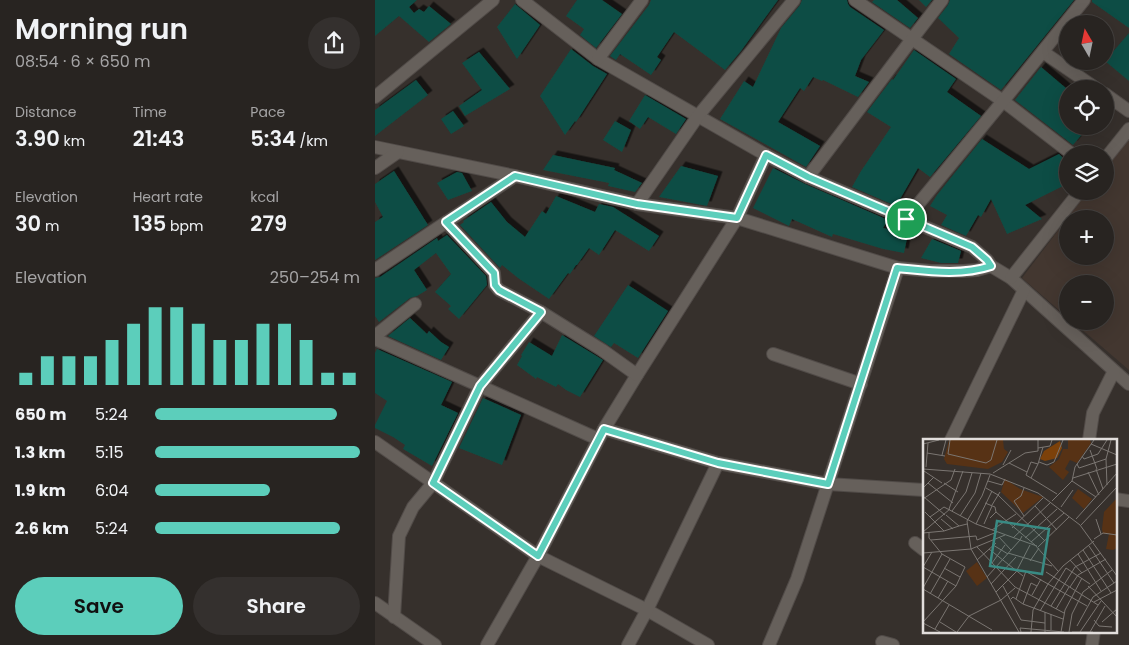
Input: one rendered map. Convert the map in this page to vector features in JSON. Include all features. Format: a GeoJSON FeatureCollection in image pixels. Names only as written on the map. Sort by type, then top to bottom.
{"type":"FeatureCollection","features":[{"type":"Feature","properties":{"kind":"street"},"geometry":{"type":"LineString","coordinates":[[375,98],[493,0]]}},
{"type":"Feature","properties":{"kind":"street"},"geometry":{"type":"LineString","coordinates":[[522,0],[598,59],[766,155],[808,177],[972,247],[991,266],[1011,278],[1025,290],[1129,384]]}},
{"type":"Feature","properties":{"kind":"street"},"geometry":{"type":"LineString","coordinates":[[598,59],[642,0]]}},
{"type":"Feature","properties":{"kind":"street"},"geometry":{"type":"LineString","coordinates":[[637,204],[698,116],[794,0]]}},
{"type":"Feature","properties":{"kind":"street"},"geometry":{"type":"LineString","coordinates":[[855,0],[1003,101],[1060,145]]}},
{"type":"Feature","properties":{"kind":"street"},"geometry":{"type":"LineString","coordinates":[[808,177],[942,0]]}},
{"type":"Feature","properties":{"kind":"street"},"geometry":{"type":"LineString","coordinates":[[906,219],[1084,0]]}},
{"type":"Feature","properties":{"kind":"street"},"geometry":{"type":"LineString","coordinates":[[1043,52],[1084,80]]}},
{"type":"Feature","properties":{"kind":"street"},"geometry":{"type":"LineString","coordinates":[[1114,100],[1129,111]]}},
{"type":"Feature","properties":{"kind":"street"},"geometry":{"type":"LineString","coordinates":[[1114,148],[1129,129]]}},
{"type":"Feature","properties":{"kind":"street"},"geometry":{"type":"LineString","coordinates":[[375,147],[637,204],[737,218],[897,268],[931,272],[977,270],[991,266]]}},
{"type":"Feature","properties":{"kind":"street"},"geometry":{"type":"LineString","coordinates":[[375,168],[398,152]]}},
{"type":"Feature","properties":{"kind":"street"},"geometry":{"type":"LineString","coordinates":[[487,645],[538,556],[601,434],[737,218],[766,155]]}},
{"type":"Feature","properties":{"kind":"street"},"geometry":{"type":"LineString","coordinates":[[375,270],[515,176]]}},
{"type":"Feature","properties":{"kind":"street"},"geometry":{"type":"LineString","coordinates":[[1011,278],[1073,200]]}},
{"type":"Feature","properties":{"kind":"street"},"geometry":{"type":"LineString","coordinates":[[446,222],[494,273],[495,285],[499,290],[541,312],[602,350],[637,375]]}},
{"type":"Feature","properties":{"kind":"street"},"geometry":{"type":"LineString","coordinates":[[769,645],[797,579],[897,268]]}},
{"type":"Feature","properties":{"kind":"street"},"geometry":{"type":"LineString","coordinates":[[951,439],[1025,290]]}},
{"type":"Feature","properties":{"kind":"street"},"geometry":{"type":"LineString","coordinates":[[415,304],[375,338],[480,386],[601,434],[718,463],[828,484],[923,490]]}},
{"type":"Feature","properties":{"kind":"street"},"geometry":{"type":"LineString","coordinates":[[394,616],[399,536],[413,507],[433,483],[480,386],[541,312]]}},
{"type":"Feature","properties":{"kind":"street"},"geometry":{"type":"LineString","coordinates":[[773,354],[861,384]]}},
{"type":"Feature","properties":{"kind":"street"},"geometry":{"type":"LineString","coordinates":[[1089,439],[1093,414],[1114,371]]}},
{"type":"Feature","properties":{"kind":"street"},"geometry":{"type":"LineString","coordinates":[[375,442],[538,556],[647,610],[708,645]]}},
{"type":"Feature","properties":{"kind":"street"},"geometry":{"type":"LineString","coordinates":[[628,645],[647,610],[718,463]]}},
{"type":"Feature","properties":{"kind":"street"},"geometry":{"type":"LineString","coordinates":[[375,603],[435,645]]}},
{"type":"Feature","properties":{"kind":"street"},"geometry":{"type":"LineString","coordinates":[[1091,645],[1094,632]]}},
{"type":"Feature","properties":{"kind":"shaded area"},"geometry":{"type":"Polygon","coordinates":[[[1129,138],[1129,370],[1082,330],[1114,330],[1114,275],[1059,275],[1059,310],[1022,278],[1059,229],[1059,265],[1114,265],[1114,210],[1074,210],[1081,200],[1114,200],[1114,157],[1129,138]]]}},
{"type":"Feature","properties":{"kind":"building"},"geometry":{"type":"Polygon","coordinates":[[[375,0],[417,0],[409,7],[414,13],[419,9],[424,12],[429,6],[451,24],[429,42],[399,16],[375,36],[375,0]]]}},
{"type":"Feature","properties":{"kind":"building"},"geometry":{"type":"Polygon","coordinates":[[[577,0],[602,0],[622,14],[596,48],[580,35],[584,29],[566,16],[577,0]]]}},
{"type":"Feature","properties":{"kind":"building"},"geometry":{"type":"Polygon","coordinates":[[[651,0],[778,0],[725,70],[674,32],[657,57],[661,60],[651,75],[620,54],[616,60],[610,56],[651,0]]]}},
{"type":"Feature","properties":{"kind":"building"},"geometry":{"type":"Polygon","coordinates":[[[802,0],[847,0],[850,7],[884,30],[861,60],[855,76],[869,82],[858,97],[813,77],[804,91],[800,88],[778,122],[820,146],[806,167],[720,119],[744,81],[753,87],[781,28],[802,0]]]}},
{"type":"Feature","properties":{"kind":"building"},"geometry":{"type":"Polygon","coordinates":[[[874,0],[897,0],[918,18],[910,28],[872,2],[874,0]]]}},
{"type":"Feature","properties":{"kind":"building"},"geometry":{"type":"Polygon","coordinates":[[[919,0],[932,0],[926,7],[919,0]]]}},
{"type":"Feature","properties":{"kind":"building"},"geometry":{"type":"Polygon","coordinates":[[[950,0],[1074,0],[1062,15],[1059,15],[1059,18],[1001,90],[949,54],[959,38],[938,18],[950,0]]]}},
{"type":"Feature","properties":{"kind":"building"},"geometry":{"type":"Polygon","coordinates":[[[1092,0],[1129,0],[1129,28],[1114,17],[1114,15],[1110,15],[1092,2],[1092,0]]]}},
{"type":"Feature","properties":{"kind":"building"},"geometry":{"type":"Polygon","coordinates":[[[515,4],[540,25],[517,59],[497,27],[515,4]]]}},
{"type":"Feature","properties":{"kind":"building"},"geometry":{"type":"Polygon","coordinates":[[[1129,33],[1129,81],[1114,68],[1114,50],[1129,33]]]}},
{"type":"Feature","properties":{"kind":"building"},"geometry":{"type":"Polygon","coordinates":[[[571,49],[607,74],[576,122],[565,135],[540,96],[571,49]]]}},
{"type":"Feature","properties":{"kind":"building"},"geometry":{"type":"Polygon","coordinates":[[[914,50],[956,79],[947,92],[981,116],[930,177],[918,168],[896,206],[852,187],[891,127],[867,112],[914,50]]]}},
{"type":"Feature","properties":{"kind":"building"},"geometry":{"type":"Polygon","coordinates":[[[479,52],[510,89],[465,116],[459,106],[482,90],[462,63],[479,52]]]}},
{"type":"Feature","properties":{"kind":"building"},"geometry":{"type":"Polygon","coordinates":[[[1041,67],[1059,82],[1059,134],[1015,100],[1041,67]]]}},
{"type":"Feature","properties":{"kind":"building"},"geometry":{"type":"Polygon","coordinates":[[[416,80],[428,95],[375,136],[375,110],[416,80]]]}},
{"type":"Feature","properties":{"kind":"building"},"geometry":{"type":"Polygon","coordinates":[[[645,95],[686,119],[676,134],[648,117],[640,129],[629,121],[645,95]]]}},
{"type":"Feature","properties":{"kind":"building"},"geometry":{"type":"Polygon","coordinates":[[[453,111],[464,126],[451,134],[441,119],[453,111]]]}},
{"type":"Feature","properties":{"kind":"building"},"geometry":{"type":"Polygon","coordinates":[[[615,121],[631,130],[622,152],[603,140],[615,121]]]}},
{"type":"Feature","properties":{"kind":"building"},"geometry":{"type":"Polygon","coordinates":[[[1060,135],[1081,135],[1073,145],[1060,135]]]}},
{"type":"Feature","properties":{"kind":"building"},"geometry":{"type":"Polygon","coordinates":[[[982,139],[1029,169],[1059,154],[1059,188],[1025,205],[1042,219],[1007,234],[991,199],[981,217],[978,215],[966,236],[941,225],[947,215],[930,206],[982,139]]]}},
{"type":"Feature","properties":{"kind":"building"},"geometry":{"type":"Polygon","coordinates":[[[553,155],[615,168],[614,170],[642,183],[635,192],[608,186],[609,183],[543,170],[553,155]]]}},
{"type":"Feature","properties":{"kind":"building"},"geometry":{"type":"Polygon","coordinates":[[[681,166],[718,176],[707,206],[659,197],[681,166]]]}},
{"type":"Feature","properties":{"kind":"building"},"geometry":{"type":"Polygon","coordinates":[[[773,168],[888,220],[883,228],[908,233],[904,253],[883,249],[833,234],[832,237],[792,219],[789,226],[753,208],[773,168]]]}},
{"type":"Feature","properties":{"kind":"building"},"geometry":{"type":"Polygon","coordinates":[[[394,171],[428,225],[375,260],[375,222],[383,217],[375,202],[375,184],[394,171]]]}},
{"type":"Feature","properties":{"kind":"building"},"geometry":{"type":"Polygon","coordinates":[[[457,172],[462,173],[472,191],[448,200],[437,183],[457,172]]]}},
{"type":"Feature","properties":{"kind":"building"},"geometry":{"type":"Polygon","coordinates":[[[556,196],[595,212],[599,204],[613,207],[659,236],[649,251],[615,230],[599,255],[589,248],[549,299],[502,265],[500,268],[460,225],[491,202],[507,222],[525,237],[542,211],[546,214],[556,196]]]}},
{"type":"Feature","properties":{"kind":"building"},"geometry":{"type":"Polygon","coordinates":[[[447,235],[486,276],[487,285],[459,319],[448,309],[451,306],[435,292],[451,274],[436,253],[414,270],[427,290],[410,298],[379,322],[375,316],[375,278],[380,277],[437,238],[438,241],[447,235]]]}},
{"type":"Feature","properties":{"kind":"building"},"geometry":{"type":"Polygon","coordinates":[[[932,239],[961,251],[958,263],[941,263],[921,258],[932,239]]]}},
{"type":"Feature","properties":{"kind":"building"},"geometry":{"type":"Polygon","coordinates":[[[628,285],[668,311],[638,358],[614,343],[611,347],[594,336],[628,285]]]}},
{"type":"Feature","properties":{"kind":"building"},"geometry":{"type":"Polygon","coordinates":[[[410,318],[427,334],[429,331],[449,347],[441,360],[388,336],[410,318]]]}},
{"type":"Feature","properties":{"kind":"building"},"geometry":{"type":"Polygon","coordinates":[[[562,335],[603,360],[580,397],[558,384],[556,387],[537,377],[536,379],[517,365],[529,342],[552,356],[562,335]]]}},
{"type":"Feature","properties":{"kind":"building"},"geometry":{"type":"Polygon","coordinates":[[[377,349],[452,382],[441,405],[458,413],[432,466],[403,449],[405,445],[393,437],[375,428],[387,401],[375,393],[375,353],[377,349]]]}},
{"type":"Feature","properties":{"kind":"building"},"geometry":{"type":"Polygon","coordinates":[[[483,398],[521,415],[502,465],[459,448],[483,398]]]}},
{"type":"Feature","properties":{"kind":"route"},"geometry":{"type":"LineString","coordinates":[[766,155],[808,177],[906,219],[972,247],[991,266],[977,270],[931,272],[897,268],[828,484],[718,463],[604,429],[538,556],[433,483],[480,386],[541,312],[499,290],[495,285],[494,273],[446,222],[515,176],[637,204],[737,218],[766,155]]}}]}
